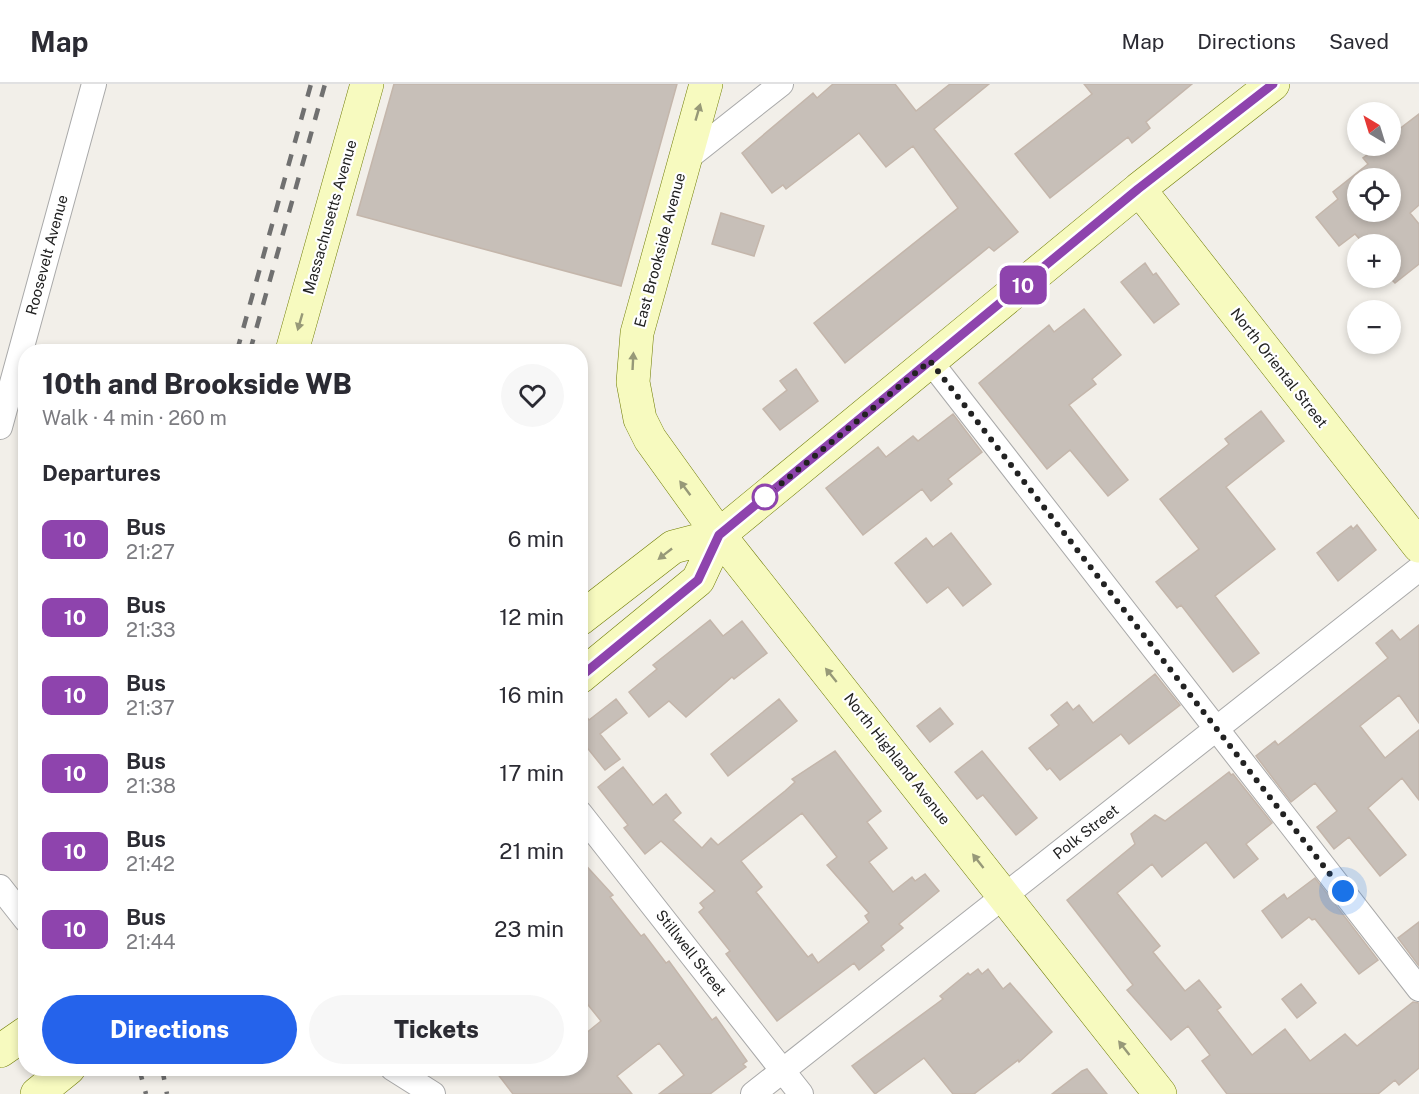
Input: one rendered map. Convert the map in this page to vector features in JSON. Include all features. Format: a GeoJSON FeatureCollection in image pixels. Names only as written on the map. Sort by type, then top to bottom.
{"type":"FeatureCollection","features":[{"type":"Feature","properties":{"kind":"street","name":"Roosevelt Avenue"},"geometry":{"type":"LineString","coordinates":[[23,344],[94,84]]}},
{"type":"Feature","properties":{"kind":"street","name":"Massachusetts Avenue"},"geometry":{"type":"LineString","coordinates":[[294,344],[367,84]]}},
{"type":"Feature","properties":{"kind":"street","name":"East Brookside Avenue"},"geometry":{"type":"LineString","coordinates":[[640,419],[633,391],[634,350],[706,84]]}},
{"type":"Feature","properties":{"kind":"street"},"geometry":{"type":"LineString","coordinates":[[685,159],[781,84]]}},
{"type":"Feature","properties":{"kind":"street"},"geometry":{"type":"LineString","coordinates":[[588,613],[674,547],[719,535],[1138,189],[1273,84]]}},
{"type":"Feature","properties":{"kind":"street","name":"North Oriental Street"},"geometry":{"type":"LineString","coordinates":[[1138,189],[1419,546]]}},
{"type":"Feature","properties":{"kind":"street","name":"Roosevelt Avenue"},"geometry":{"type":"LineString","coordinates":[[0,427],[18,361]]}},
{"type":"Feature","properties":{"kind":"street"},"geometry":{"type":"LineString","coordinates":[[930,361],[1419,989]]}},
{"type":"Feature","properties":{"kind":"street","name":"North Highland Avenue"},"geometry":{"type":"LineString","coordinates":[[640,419],[660,455],[719,535],[1160,1094]]}},
{"type":"Feature","properties":{"kind":"street"},"geometry":{"type":"LineString","coordinates":[[588,670],[698,580],[719,535]]}},
{"type":"Feature","properties":{"kind":"street","name":"Polk Street"},"geometry":{"type":"LineString","coordinates":[[753,1094],[1419,569]]}},
{"type":"Feature","properties":{"kind":"street","name":"Stillwell Street"},"geometry":{"type":"LineString","coordinates":[[588,823],[801,1094]]}},
{"type":"Feature","properties":{"kind":"street"},"geometry":{"type":"LineString","coordinates":[[0,887],[18,910]]}},
{"type":"Feature","properties":{"kind":"street"},"geometry":{"type":"LineString","coordinates":[[0,1051],[18,1039]]}},
{"type":"Feature","properties":{"kind":"street"},"geometry":{"type":"LineString","coordinates":[[37,1094],[59,1076]]}},
{"type":"Feature","properties":{"kind":"street"},"geometry":{"type":"LineString","coordinates":[[405,1076],[433,1094]]}},
{"type":"Feature","properties":{"kind":"building"},"geometry":{"type":"Polygon","coordinates":[[[394,84],[677,84],[621,286],[357,215],[394,84]]]}},
{"type":"Feature","properties":{"kind":"building"},"geometry":{"type":"Polygon","coordinates":[[[833,84],[895,84],[916,111],[950,84],[989,84],[934,129],[1018,232],[994,251],[989,247],[845,363],[814,323],[958,208],[913,146],[886,167],[859,133],[786,189],[783,185],[772,193],[742,153],[813,93],[817,98],[833,84]]]}},
{"type":"Feature","properties":{"kind":"building"},"geometry":{"type":"Polygon","coordinates":[[[1084,84],[1192,84],[1146,122],[1150,128],[1132,143],[1128,137],[1050,198],[1015,154],[1092,94],[1084,84]]]}},
{"type":"Feature","properties":{"kind":"building"},"geometry":{"type":"Polygon","coordinates":[[[1419,114],[1419,205],[1410,213],[1419,224],[1419,264],[1401,278],[1401,234],[1347,234],[1347,240],[1339,246],[1316,217],[1338,199],[1333,192],[1347,181],[1347,222],[1401,222],[1401,168],[1363,168],[1368,164],[1363,158],[1366,156],[1401,156],[1401,128],[1419,114]]]}},
{"type":"Feature","properties":{"kind":"building"},"geometry":{"type":"Polygon","coordinates":[[[721,213],[764,226],[754,256],[712,244],[721,213]]]}},
{"type":"Feature","properties":{"kind":"building"},"geometry":{"type":"Polygon","coordinates":[[[1145,263],[1153,275],[1156,273],[1179,304],[1154,323],[1121,282],[1145,263]]]}},
{"type":"Feature","properties":{"kind":"building"},"geometry":{"type":"Polygon","coordinates":[[[1084,309],[1121,355],[1092,379],[1096,384],[1069,405],[1128,480],[1108,496],[1070,450],[1047,469],[979,383],[1049,325],[1054,332],[1084,309]]]}},
{"type":"Feature","properties":{"kind":"building"},"geometry":{"type":"Polygon","coordinates":[[[796,369],[818,401],[780,430],[763,409],[787,390],[780,381],[796,369]]]}},
{"type":"Feature","properties":{"kind":"building"},"geometry":{"type":"Polygon","coordinates":[[[1261,411],[1284,441],[1226,487],[1275,549],[1215,596],[1259,653],[1233,672],[1181,605],[1177,608],[1156,582],[1199,549],[1160,499],[1229,444],[1225,439],[1261,411]]]}},
{"type":"Feature","properties":{"kind":"building"},"geometry":{"type":"Polygon","coordinates":[[[953,414],[982,452],[948,479],[952,484],[931,501],[922,489],[863,535],[826,488],[878,447],[886,457],[913,436],[918,441],[953,414]]]}},
{"type":"Feature","properties":{"kind":"building"},"geometry":{"type":"Polygon","coordinates":[[[1357,525],[1376,550],[1338,581],[1317,553],[1351,526],[1353,529],[1357,525]]]}},
{"type":"Feature","properties":{"kind":"building"},"geometry":{"type":"Polygon","coordinates":[[[951,533],[991,584],[963,606],[948,587],[927,603],[895,563],[926,538],[933,547],[951,533]]]}},
{"type":"Feature","properties":{"kind":"building"},"geometry":{"type":"Polygon","coordinates":[[[710,620],[723,636],[742,621],[767,653],[734,679],[732,677],[686,717],[669,701],[649,717],[629,692],[657,669],[653,665],[710,620]]]}},
{"type":"Feature","properties":{"kind":"building"},"geometry":{"type":"Polygon","coordinates":[[[1419,625],[1419,723],[1399,695],[1360,726],[1385,758],[1419,730],[1419,800],[1402,778],[1368,808],[1406,855],[1380,876],[1349,837],[1334,849],[1317,827],[1337,811],[1315,783],[1291,802],[1256,756],[1275,741],[1278,745],[1388,658],[1376,643],[1392,630],[1400,640],[1419,625]]]}},
{"type":"Feature","properties":{"kind":"building"},"geometry":{"type":"Polygon","coordinates":[[[1155,674],[1180,705],[1129,744],[1121,734],[1060,780],[1050,768],[1047,770],[1029,748],[1059,725],[1051,715],[1067,702],[1073,710],[1079,705],[1093,723],[1155,674]]]}},
{"type":"Feature","properties":{"kind":"building"},"geometry":{"type":"Polygon","coordinates":[[[616,699],[627,713],[600,734],[620,759],[605,770],[588,749],[589,720],[616,699]]]}},
{"type":"Feature","properties":{"kind":"building"},"geometry":{"type":"Polygon","coordinates":[[[779,699],[797,721],[728,776],[711,754],[779,699]]]}},
{"type":"Feature","properties":{"kind":"building"},"geometry":{"type":"Polygon","coordinates":[[[940,708],[953,724],[930,742],[917,726],[940,708]]]}},
{"type":"Feature","properties":{"kind":"building"},"geometry":{"type":"Polygon","coordinates":[[[835,751],[881,811],[867,822],[887,848],[869,862],[893,892],[912,877],[915,881],[925,874],[939,891],[899,924],[903,928],[881,946],[884,950],[859,970],[854,963],[777,1021],[726,954],[730,951],[699,912],[704,908],[700,903],[715,891],[661,841],[645,854],[624,828],[628,825],[598,787],[623,767],[653,805],[666,794],[681,813],[673,820],[702,848],[711,838],[718,845],[785,791],[795,782],[792,779],[835,751]],[[802,813],[741,861],[762,887],[756,892],[808,957],[812,954],[818,963],[869,922],[865,916],[869,913],[827,865],[837,857],[802,813]]]}},
{"type":"Feature","properties":{"kind":"building"},"geometry":{"type":"Polygon","coordinates":[[[982,751],[1037,818],[1016,835],[983,795],[977,799],[955,772],[982,751]]]}},
{"type":"Feature","properties":{"kind":"building"},"geometry":{"type":"Polygon","coordinates":[[[1229,772],[1272,823],[1246,844],[1258,859],[1234,878],[1206,842],[1162,877],[1152,864],[1117,893],[1160,946],[1153,952],[1185,991],[1199,980],[1221,1007],[1217,1010],[1252,1055],[1285,1029],[1310,1061],[1345,1034],[1357,1046],[1413,1002],[1419,1003],[1419,1068],[1399,1085],[1395,1080],[1378,1094],[1227,1094],[1202,1061],[1210,1055],[1188,1026],[1171,1040],[1127,990],[1133,985],[1067,900],[1135,844],[1131,834],[1155,815],[1165,821],[1229,772]]]}},
{"type":"Feature","properties":{"kind":"building"},"geometry":{"type":"Polygon","coordinates":[[[588,868],[613,895],[610,897],[641,936],[644,934],[666,963],[669,961],[712,1020],[716,1017],[747,1061],[743,1064],[746,1067],[710,1094],[659,1094],[684,1075],[659,1043],[617,1076],[632,1094],[513,1094],[499,1076],[588,1076],[588,1032],[601,1021],[588,1005],[588,868]]]}},
{"type":"Feature","properties":{"kind":"building"},"geometry":{"type":"Polygon","coordinates":[[[1315,878],[1378,960],[1359,974],[1315,919],[1312,920],[1309,917],[1282,938],[1262,911],[1284,894],[1287,899],[1315,878]]]}},
{"type":"Feature","properties":{"kind":"building"},"geometry":{"type":"Polygon","coordinates":[[[1419,922],[1419,966],[1398,938],[1419,922]]]}},
{"type":"Feature","properties":{"kind":"building"},"geometry":{"type":"Polygon","coordinates":[[[978,969],[982,974],[988,969],[1003,989],[1010,983],[1052,1032],[1019,1062],[1018,1060],[974,1094],[953,1094],[924,1058],[875,1094],[852,1066],[943,999],[940,996],[968,973],[970,975],[978,969]]]}},
{"type":"Feature","properties":{"kind":"building"},"geometry":{"type":"Polygon","coordinates":[[[1301,984],[1316,1003],[1297,1018],[1282,999],[1301,984]]]}},
{"type":"Feature","properties":{"kind":"building"},"geometry":{"type":"Polygon","coordinates":[[[1087,1069],[1107,1094],[1052,1094],[1082,1071],[1087,1069]]]}},
{"type":"Feature","properties":{"kind":"railway"},"geometry":{"type":"LineString","coordinates":[[239,344],[311,84]]}},
{"type":"Feature","properties":{"kind":"railway"},"geometry":{"type":"LineString","coordinates":[[252,344],[325,84]]}},
{"type":"Feature","properties":{"kind":"railway"},"geometry":{"type":"LineString","coordinates":[[141,1076],[146,1094]]}},
{"type":"Feature","properties":{"kind":"railway"},"geometry":{"type":"LineString","coordinates":[[164,1076],[167,1094]]}},
{"type":"Feature","properties":{"kind":"bus line","name":"10"},"geometry":{"type":"LineString","coordinates":[[588,671],[698,580],[710,560],[719,535],[1138,189],[1273,84]]}},
{"type":"Feature","properties":{"kind":"route"},"geometry":{"type":"LineString","coordinates":[[765,497],[930,361],[1343,891]]}}]}
